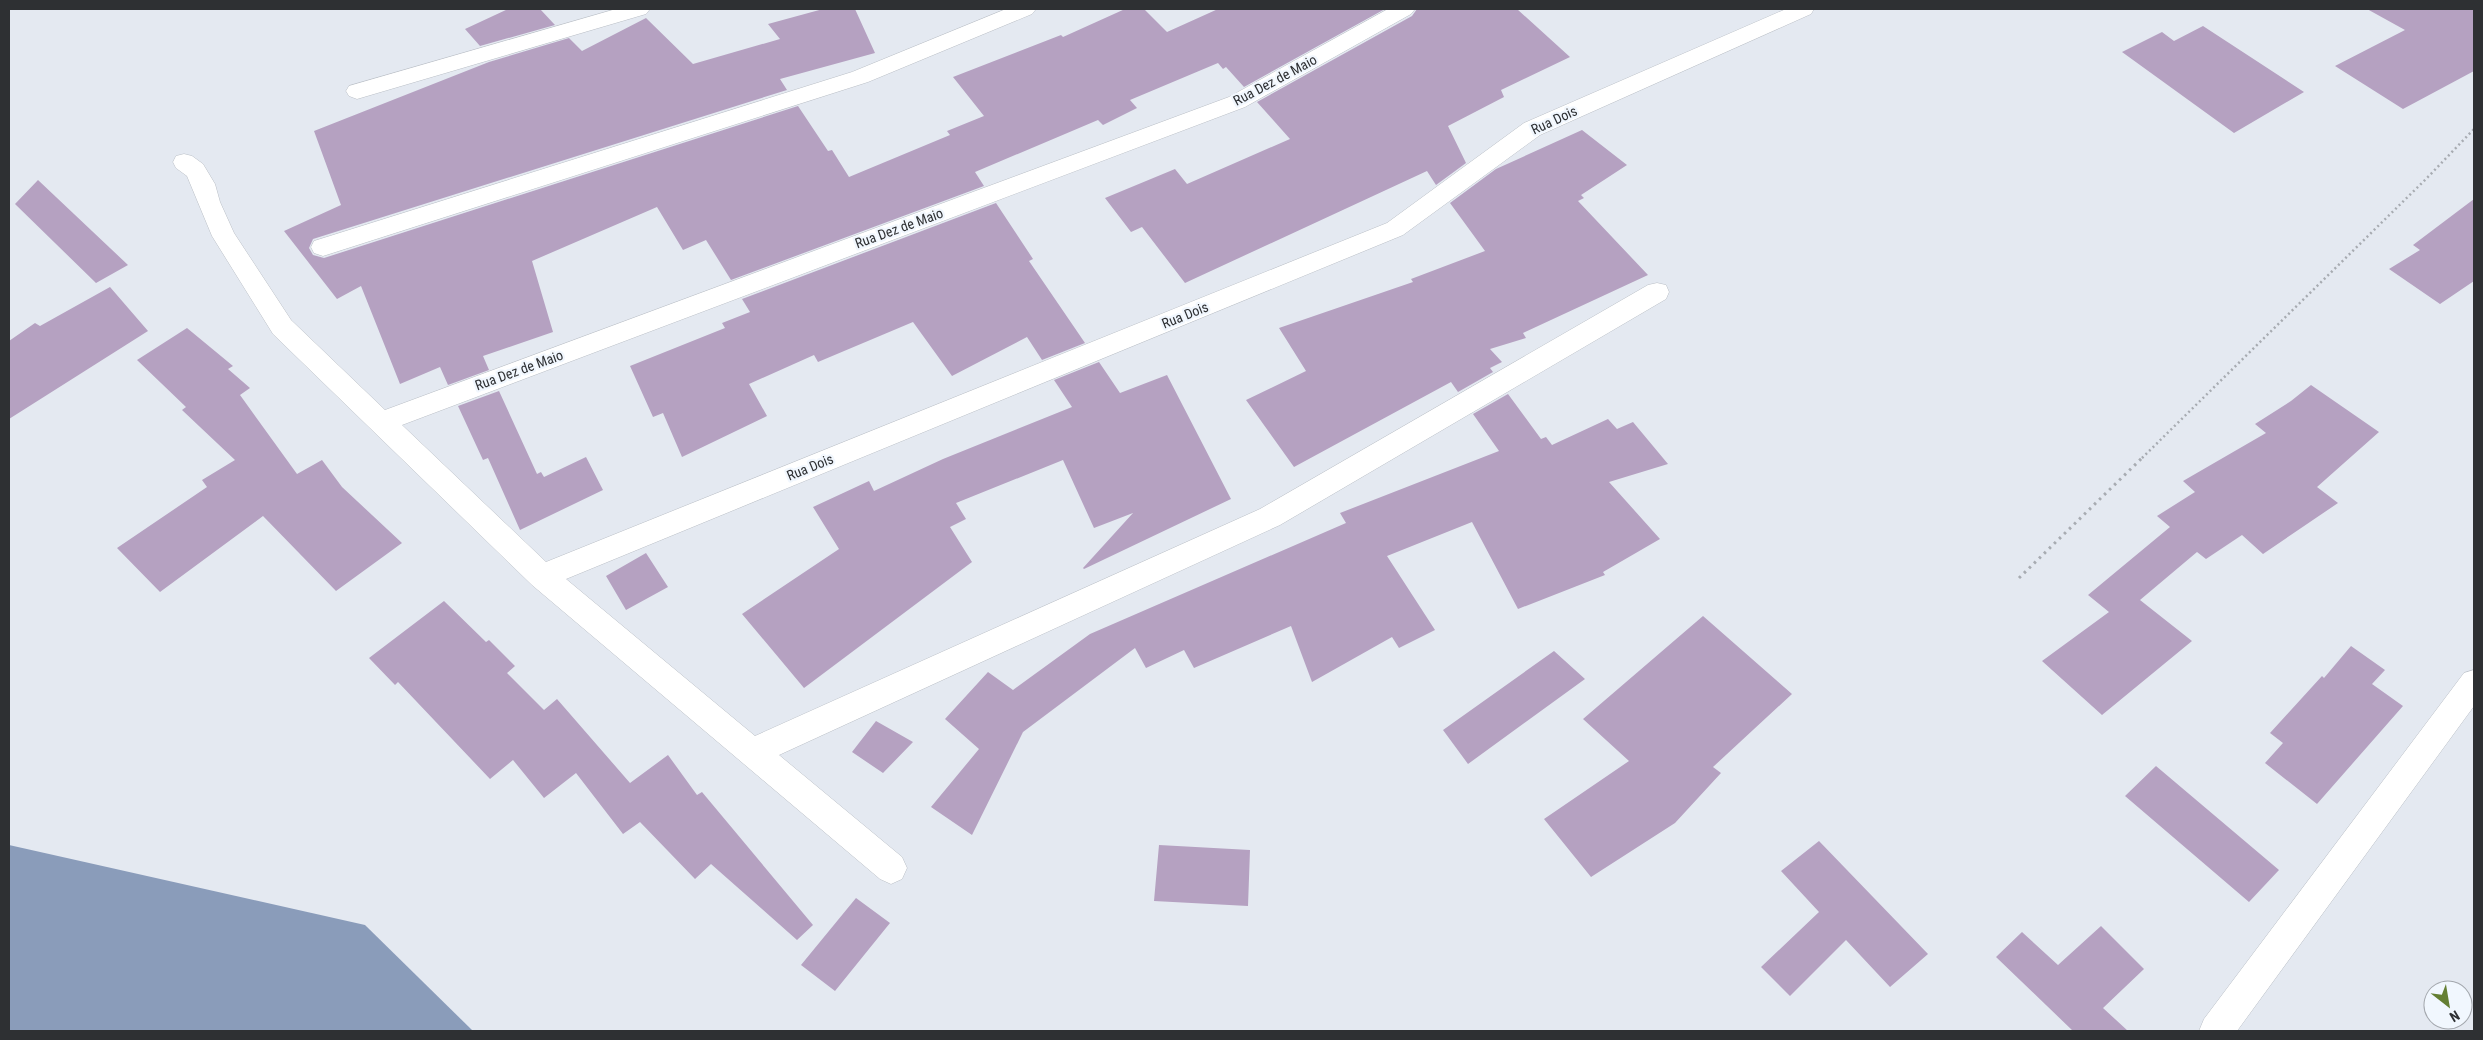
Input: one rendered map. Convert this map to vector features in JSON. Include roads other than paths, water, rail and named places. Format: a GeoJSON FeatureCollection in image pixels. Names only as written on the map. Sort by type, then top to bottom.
{"type":"FeatureCollection","features":[{"type":"Feature","properties":{"kind":"street"},"geometry":{"type":"LineString","coordinates":[[357,91],[639,9]]}},
{"type":"Feature","properties":{"kind":"street"},"geometry":{"type":"LineString","coordinates":[[322,247],[860,77],[1025,9]]}},
{"type":"Feature","properties":{"kind":"street","name":"Rua Dez de Maio"},"geometry":{"type":"LineString","coordinates":[[382,422],[1237,102],[1404,9]]}},
{"type":"Feature","properties":{"kind":"street","name":"Rua Dois"},"geometry":{"type":"LineString","coordinates":[[542,576],[1395,229],[1532,129],[1804,9]]}},
{"type":"Feature","properties":{"kind":"street"},"geometry":{"type":"LineString","coordinates":[[184,162],[195,170],[203,184],[208,202],[224,236],[282,327],[542,576],[892,868]]}},
{"type":"Feature","properties":{"kind":"street"},"geometry":{"type":"LineString","coordinates":[[752,752],[1270,517],[1657,292]]}},
{"type":"Feature","properties":{"kind":"street"},"geometry":{"type":"LineString","coordinates":[[2216,1031],[2474,683]]}},
{"type":"Feature","properties":{"kind":"water"},"geometry":{"type":"Polygon","coordinates":[[[9,845],[365,925],[473,1031],[9,1031],[9,845]]]}}]}
